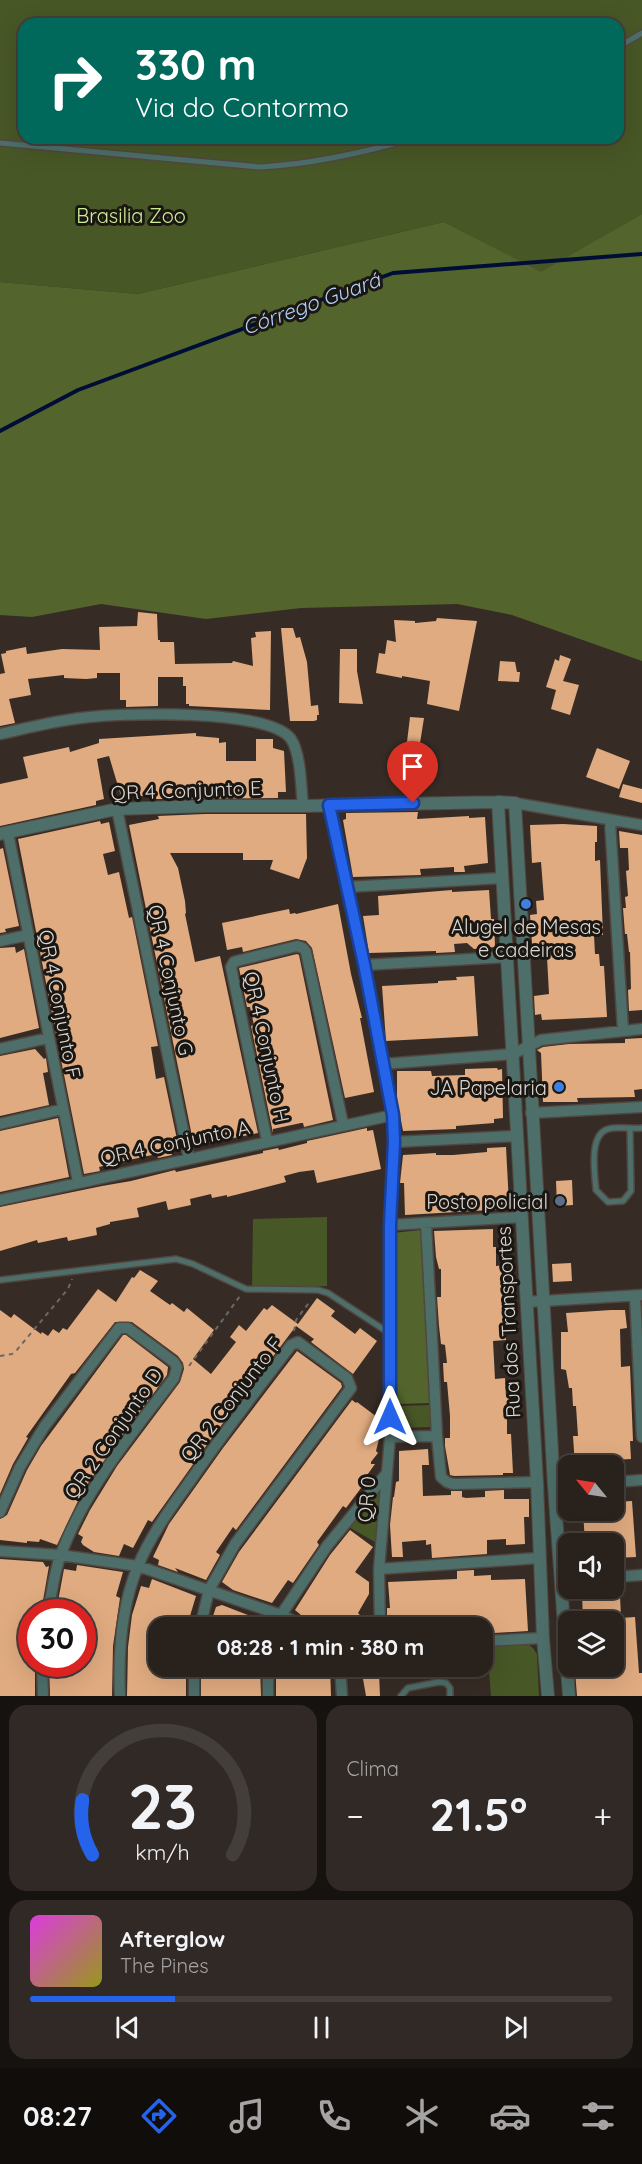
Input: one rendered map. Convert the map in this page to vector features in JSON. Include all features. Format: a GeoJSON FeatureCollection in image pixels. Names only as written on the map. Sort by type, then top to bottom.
{"type":"FeatureCollection","features":[{"type":"Feature","properties":{"kind":"street"},"geometry":{"type":"LineString","coordinates":[[0,734],[72,719],[107,716],[176,714],[260,723],[284,732],[291,739],[297,758],[303,806]]}},
{"type":"Feature","properties":{"kind":"street","name":"Rua dos Transportes"},"geometry":{"type":"LineString","coordinates":[[498,802],[537,1482],[541,1604],[548,1696]]}},
{"type":"Feature","properties":{"kind":"street"},"geometry":{"type":"LineString","coordinates":[[515,803],[642,825]]}},
{"type":"Feature","properties":{"kind":"street","name":"QR 4 Conjunto E"},"geometry":{"type":"LineString","coordinates":[[4,833],[117,809],[515,803]]}},
{"type":"Feature","properties":{"kind":"street","name":"Rua dos Transportes"},"geometry":{"type":"LineString","coordinates":[[515,803],[531,1113],[554,1486],[559,1533]]}},
{"type":"Feature","properties":{"kind":"street","name":"QR 0"},"geometry":{"type":"LineString","coordinates":[[329,805],[364,964],[393,1115],[390,1225],[390,1437],[379,1569],[380,1617]]}},
{"type":"Feature","properties":{"kind":"street","name":"QR 4 Conjunto G"},"geometry":{"type":"LineString","coordinates":[[117,809],[189,1159]]}},
{"type":"Feature","properties":{"kind":"street"},"geometry":{"type":"LineString","coordinates":[[610,821],[623,1030]]}},
{"type":"Feature","properties":{"kind":"street","name":"QR 4 Conjunto F"},"geometry":{"type":"LineString","coordinates":[[4,833],[28,935],[78,1182]]}},
{"type":"Feature","properties":{"kind":"street"},"geometry":{"type":"LineString","coordinates":[[346,887],[502,878]]}},
{"type":"Feature","properties":{"kind":"street"},"geometry":{"type":"LineString","coordinates":[[0,941],[28,935]]}},
{"type":"Feature","properties":{"kind":"street","name":"QR 4 Conjunto H"},"geometry":{"type":"LineString","coordinates":[[267,1141],[231,967],[237,961],[297,946],[306,952],[343,1124]]}},
{"type":"Feature","properties":{"kind":"street"},"geometry":{"type":"LineString","coordinates":[[364,964],[507,957]]}},
{"type":"Feature","properties":{"kind":"street"},"geometry":{"type":"LineString","coordinates":[[383,1064],[513,1054],[541,1040],[642,1029]]}},
{"type":"Feature","properties":{"kind":"street"},"geometry":{"type":"LineString","coordinates":[[0,1049],[48,1038]]}},
{"type":"Feature","properties":{"kind":"street"},"geometry":{"type":"LineString","coordinates":[[531,1113],[642,1107]]}},
{"type":"Feature","properties":{"kind":"street"},"geometry":{"type":"LineString","coordinates":[[0,1124],[63,1109]]}},
{"type":"Feature","properties":{"kind":"street","name":"QR 4 Conjunto A"},"geometry":{"type":"LineString","coordinates":[[0,1200],[393,1115]]}},
{"type":"Feature","properties":{"kind":"street"},"geometry":{"type":"LineString","coordinates":[[394,1142],[516,1136]]}},
{"type":"Feature","properties":{"kind":"street"},"geometry":{"type":"LineString","coordinates":[[390,1225],[521,1217]]}},
{"type":"Feature","properties":{"kind":"street"},"geometry":{"type":"LineString","coordinates":[[426,1223],[441,1477],[453,1484],[537,1482]]}},
{"type":"Feature","properties":{"kind":"street"},"geometry":{"type":"LineString","coordinates":[[526,1302],[639,1296],[642,1437]]}},
{"type":"Feature","properties":{"kind":"street","name":"QR 2 Conjunto D"},"geometry":{"type":"LineString","coordinates":[[0,1512],[20,1467],[44,1427],[119,1328],[128,1328],[174,1362],[177,1372],[84,1502],[60,1555],[51,1599]]}},
{"type":"Feature","properties":{"kind":"street","name":"QR 2 Conjunto F"},"geometry":{"type":"LineString","coordinates":[[120,1696],[120,1644],[127,1600],[138,1566],[174,1504],[294,1343],[302,1344],[347,1378],[351,1388],[256,1514],[235,1544],[209,1590]]}},
{"type":"Feature","properties":{"kind":"street"},"geometry":{"type":"LineString","coordinates":[[390,1437],[437,1436]]}},
{"type":"Feature","properties":{"kind":"street"},"geometry":{"type":"LineString","coordinates":[[281,1615],[327,1546],[387,1473]]}},
{"type":"Feature","properties":{"kind":"street"},"geometry":{"type":"LineString","coordinates":[[624,1481],[642,1480]]}},
{"type":"Feature","properties":{"kind":"street"},"geometry":{"type":"LineString","coordinates":[[554,1486],[558,1486]]}},
{"type":"Feature","properties":{"kind":"street"},"geometry":{"type":"LineString","coordinates":[[0,1551],[60,1555],[138,1566],[285,1617]]}},
{"type":"Feature","properties":{"kind":"street"},"geometry":{"type":"LineString","coordinates":[[379,1569],[539,1558]]}},
{"type":"Feature","properties":{"kind":"street"},"geometry":{"type":"LineString","coordinates":[[624,1576],[642,1575]]}},
{"type":"Feature","properties":{"kind":"street"},"geometry":{"type":"LineString","coordinates":[[203,1617],[209,1590]]}},
{"type":"Feature","properties":{"kind":"street"},"geometry":{"type":"LineString","coordinates":[[541,1604],[561,1601]]}},
{"type":"Feature","properties":{"kind":"street","name":"Rua dos Transportes"},"geometry":{"type":"LineString","coordinates":[[561,1601],[569,1696]]}},
{"type":"Feature","properties":{"kind":"street"},"geometry":{"type":"LineString","coordinates":[[493,1640],[543,1638]]}},
{"type":"Feature","properties":{"kind":"street"},"geometry":{"type":"LineString","coordinates":[[42,1677],[42,1696]]}},
{"type":"Feature","properties":{"kind":"street"},"geometry":{"type":"LineString","coordinates":[[194,1677],[194,1696]]}},
{"type":"Feature","properties":{"kind":"street"},"geometry":{"type":"LineString","coordinates":[[268,1677],[268,1696]]}},
{"type":"Feature","properties":{"kind":"street"},"geometry":{"type":"LineString","coordinates":[[341,1677],[342,1696]]}},
{"type":"Feature","properties":{"kind":"lane"},"geometry":{"type":"LineString","coordinates":[[624,44],[642,33]]}},
{"type":"Feature","properties":{"kind":"lane"},"geometry":{"type":"LineString","coordinates":[[0,143],[260,167],[324,160],[393,144]]}},
{"type":"Feature","properties":{"kind":"lane"},"geometry":{"type":"LineString","coordinates":[[630,1129],[631,1191],[623,1202],[608,1202],[596,1190],[595,1147],[598,1138],[609,1129],[642,1128]]}},
{"type":"Feature","properties":{"kind":"lane"},"geometry":{"type":"LineString","coordinates":[[0,1280],[176,1259],[193,1264],[246,1289],[318,1290],[328,1293],[390,1334]]}},
{"type":"Feature","properties":{"kind":"lane"},"geometry":{"type":"LineString","coordinates":[[401,1696],[408,1688],[439,1682],[446,1683],[450,1688],[450,1696]]}},
{"type":"Feature","properties":{"kind":"path"},"geometry":{"type":"LineString","coordinates":[[0,1356],[16,1351],[68,1288],[74,1270]]}},
{"type":"Feature","properties":{"kind":"path"},"geometry":{"type":"LineString","coordinates":[[177,1372],[189,1366],[246,1289]]}},
{"type":"Feature","properties":{"kind":"path"},"geometry":{"type":"LineString","coordinates":[[294,1343],[296,1320],[318,1290]]}},
{"type":"Feature","properties":{"kind":"green space","name":"Brasilia Zoo"},"geometry":{"type":"Polygon","coordinates":[[[0,0],[642,0],[642,214],[541,273],[444,222],[138,294],[0,282],[0,0]]]}},
{"type":"Feature","properties":{"kind":"green space"},"geometry":{"type":"Polygon","coordinates":[[[642,214],[642,661],[512,615],[457,604],[301,608],[206,619],[101,604],[32,617],[0,615],[0,282],[138,294],[444,222],[541,272],[642,214]]]}},
{"type":"Feature","properties":{"kind":"green space"},"geometry":{"type":"Polygon","coordinates":[[[327,1217],[327,1286],[252,1287],[253,1219],[327,1217]]]}},
{"type":"Feature","properties":{"kind":"green space"},"geometry":{"type":"Polygon","coordinates":[[[421,1230],[432,1403],[397,1404],[393,1233],[421,1230]]]}},
{"type":"Feature","properties":{"kind":"green space"},"geometry":{"type":"Polygon","coordinates":[[[433,1405],[433,1427],[397,1428],[397,1406],[433,1405]]]}},
{"type":"Feature","properties":{"kind":"green space"},"geometry":{"type":"Polygon","coordinates":[[[382,1483],[375,1542],[347,1526],[382,1483]]]}},
{"type":"Feature","properties":{"kind":"green space"},"geometry":{"type":"Polygon","coordinates":[[[525,1642],[533,1648],[537,1654],[539,1696],[491,1696],[489,1677],[493,1677],[493,1644],[525,1642]]]}},
{"type":"Feature","properties":{"kind":"building"},"geometry":{"type":"Polygon","coordinates":[[[138,612],[157,614],[158,640],[174,642],[175,664],[232,663],[233,661],[253,666],[251,638],[256,637],[255,632],[271,631],[270,710],[189,706],[186,704],[186,686],[183,686],[183,677],[158,677],[158,706],[126,707],[126,700],[120,700],[120,673],[97,673],[97,678],[86,679],[64,678],[64,675],[28,679],[31,695],[9,699],[15,723],[0,726],[0,674],[5,673],[1,654],[26,647],[27,654],[62,649],[100,650],[99,627],[137,626],[138,612]]]}},
{"type":"Feature","properties":{"kind":"building"},"geometry":{"type":"Polygon","coordinates":[[[437,618],[477,621],[459,711],[427,704],[430,681],[376,673],[379,653],[385,654],[387,640],[396,642],[394,620],[415,621],[415,623],[436,621],[437,618]]]}},
{"type":"Feature","properties":{"kind":"building"},"geometry":{"type":"Polygon","coordinates":[[[281,628],[293,628],[296,638],[300,637],[307,662],[311,706],[318,705],[317,720],[290,721],[281,628]]]}},
{"type":"Feature","properties":{"kind":"building"},"geometry":{"type":"Polygon","coordinates":[[[340,649],[357,649],[357,671],[363,704],[339,703],[340,649]]]}},
{"type":"Feature","properties":{"kind":"building"},"geometry":{"type":"Polygon","coordinates":[[[560,655],[571,659],[563,681],[579,685],[570,715],[551,709],[556,690],[546,687],[555,659],[559,661],[560,655]]]}},
{"type":"Feature","properties":{"kind":"building"},"geometry":{"type":"Polygon","coordinates":[[[500,661],[515,662],[517,672],[520,672],[519,682],[498,681],[500,661]]]}},
{"type":"Feature","properties":{"kind":"building"},"geometry":{"type":"Polygon","coordinates":[[[410,717],[424,718],[420,743],[407,742],[410,717]]]}},
{"type":"Feature","properties":{"kind":"building"},"geometry":{"type":"Polygon","coordinates":[[[196,733],[196,736],[219,738],[219,743],[226,742],[226,761],[256,761],[256,739],[273,739],[273,748],[284,751],[286,792],[278,792],[278,798],[155,799],[151,796],[121,796],[109,756],[97,759],[104,799],[96,801],[96,805],[0,826],[0,784],[28,778],[23,757],[69,747],[70,752],[99,743],[99,739],[196,733]]]}},
{"type":"Feature","properties":{"kind":"building"},"geometry":{"type":"Polygon","coordinates":[[[597,748],[630,761],[619,789],[586,777],[597,748]]]}},
{"type":"Feature","properties":{"kind":"building"},"geometry":{"type":"Polygon","coordinates":[[[623,784],[642,789],[642,803],[619,797],[623,784]]]}},
{"type":"Feature","properties":{"kind":"building"},"geometry":{"type":"Polygon","coordinates":[[[418,812],[417,819],[485,817],[488,863],[464,866],[465,872],[454,872],[454,867],[420,869],[421,875],[353,877],[343,820],[346,819],[346,813],[418,812]]]}},
{"type":"Feature","properties":{"kind":"building"},"geometry":{"type":"Polygon","coordinates":[[[306,814],[307,858],[299,879],[270,869],[273,860],[243,860],[243,853],[170,853],[178,868],[195,962],[220,956],[258,1133],[194,1146],[129,825],[159,819],[158,816],[306,814]]]}},
{"type":"Feature","properties":{"kind":"building"},"geometry":{"type":"Polygon","coordinates":[[[100,821],[101,824],[109,822],[115,851],[103,854],[108,875],[119,872],[129,918],[132,917],[158,1046],[151,1047],[156,1079],[164,1077],[179,1149],[171,1152],[172,1155],[158,1158],[157,1154],[119,1162],[99,1167],[100,1171],[84,1174],[60,1055],[63,1054],[58,1034],[56,1034],[18,839],[100,821]]]}},
{"type":"Feature","properties":{"kind":"building"},"geometry":{"type":"Polygon","coordinates":[[[530,825],[597,826],[595,861],[600,860],[603,935],[594,935],[595,954],[599,954],[600,966],[604,966],[607,1017],[542,1020],[541,1014],[535,1015],[534,996],[549,994],[547,957],[533,957],[530,915],[537,914],[536,901],[544,900],[541,862],[532,863],[530,825]]]}},
{"type":"Feature","properties":{"kind":"building"},"geometry":{"type":"Polygon","coordinates":[[[619,831],[642,835],[642,1010],[629,1011],[630,952],[627,934],[625,934],[623,908],[626,908],[625,897],[628,896],[626,871],[629,870],[628,848],[620,848],[619,831]]]}},
{"type":"Feature","properties":{"kind":"building"},"geometry":{"type":"Polygon","coordinates":[[[3,848],[19,926],[5,929],[6,932],[0,933],[0,849],[3,848]]]}},
{"type":"Feature","properties":{"kind":"building"},"geometry":{"type":"Polygon","coordinates":[[[452,890],[452,892],[489,890],[491,919],[494,919],[495,947],[474,949],[467,943],[454,944],[455,952],[369,953],[363,916],[379,915],[378,896],[452,890]]]}},
{"type":"Feature","properties":{"kind":"building"},"geometry":{"type":"Polygon","coordinates":[[[338,904],[362,1018],[360,1018],[374,1092],[345,1098],[312,948],[306,941],[296,939],[243,952],[242,947],[227,950],[222,923],[289,909],[290,914],[296,914],[338,904]]]}},
{"type":"Feature","properties":{"kind":"building"},"geometry":{"type":"Polygon","coordinates":[[[15,947],[16,953],[24,949],[39,1028],[0,1038],[0,948],[15,947]]]}},
{"type":"Feature","properties":{"kind":"building"},"geometry":{"type":"Polygon","coordinates":[[[297,954],[333,1120],[304,1127],[301,1123],[273,1129],[273,1133],[251,1026],[254,1025],[250,1007],[247,1007],[239,968],[297,954]]]}},
{"type":"Feature","properties":{"kind":"building"},"geometry":{"type":"Polygon","coordinates":[[[474,976],[478,1036],[386,1041],[382,986],[438,983],[438,981],[457,980],[456,977],[474,976]]]}},
{"type":"Feature","properties":{"kind":"building"},"geometry":{"type":"Polygon","coordinates":[[[642,1038],[642,1089],[634,1090],[635,1097],[577,1098],[578,1102],[543,1102],[541,1053],[537,1050],[543,1047],[569,1044],[625,1043],[625,1039],[642,1038]]]}},
{"type":"Feature","properties":{"kind":"building"},"geometry":{"type":"Polygon","coordinates":[[[35,1049],[44,1059],[46,1058],[48,1072],[43,1073],[49,1105],[0,1116],[0,1056],[35,1049]]]}},
{"type":"Feature","properties":{"kind":"building"},"geometry":{"type":"Polygon","coordinates":[[[465,1069],[502,1069],[503,1118],[494,1119],[494,1123],[456,1126],[456,1129],[403,1131],[397,1099],[397,1071],[431,1071],[432,1076],[465,1075],[465,1069]]]}},
{"type":"Feature","properties":{"kind":"building"},"geometry":{"type":"Polygon","coordinates":[[[58,1118],[69,1177],[0,1192],[0,1131],[58,1118]]]}},
{"type":"Feature","properties":{"kind":"building"},"geometry":{"type":"Polygon","coordinates":[[[367,1128],[367,1131],[373,1130],[381,1169],[317,1183],[314,1170],[299,1172],[284,1176],[286,1182],[227,1197],[227,1195],[212,1198],[211,1194],[190,1199],[191,1205],[168,1210],[166,1201],[137,1208],[139,1217],[110,1222],[110,1224],[96,1228],[97,1235],[68,1241],[67,1237],[38,1243],[37,1240],[0,1251],[0,1207],[175,1170],[176,1172],[263,1153],[263,1151],[278,1148],[279,1150],[307,1143],[307,1141],[367,1128]]]}},
{"type":"Feature","properties":{"kind":"building"},"geometry":{"type":"Polygon","coordinates":[[[506,1147],[509,1204],[506,1204],[507,1209],[405,1215],[404,1183],[400,1183],[403,1155],[436,1153],[436,1155],[453,1155],[487,1152],[487,1148],[506,1147]]]}},
{"type":"Feature","properties":{"kind":"building"},"geometry":{"type":"Polygon","coordinates":[[[572,1180],[573,1205],[557,1206],[556,1181],[572,1180]]]}},
{"type":"Feature","properties":{"kind":"building"},"geometry":{"type":"Polygon","coordinates":[[[493,1229],[496,1266],[506,1265],[506,1282],[502,1283],[506,1340],[493,1341],[495,1379],[505,1378],[506,1397],[509,1397],[511,1415],[507,1416],[507,1434],[511,1434],[513,1473],[454,1476],[450,1475],[445,1446],[445,1438],[450,1438],[450,1416],[447,1382],[444,1382],[443,1363],[447,1363],[445,1345],[441,1344],[437,1297],[441,1297],[441,1269],[439,1269],[436,1257],[434,1231],[493,1229]]]}},
{"type":"Feature","properties":{"kind":"building"},"geometry":{"type":"Polygon","coordinates":[[[571,1263],[572,1281],[553,1282],[552,1264],[571,1263]]]}},
{"type":"Feature","properties":{"kind":"building"},"geometry":{"type":"Polygon","coordinates":[[[140,1270],[158,1281],[150,1291],[184,1312],[187,1308],[214,1330],[193,1359],[211,1374],[236,1342],[230,1337],[239,1325],[246,1331],[264,1308],[267,1310],[272,1305],[298,1324],[317,1298],[335,1311],[331,1316],[355,1334],[360,1328],[377,1341],[353,1374],[311,1342],[314,1339],[296,1326],[152,1522],[148,1520],[133,1548],[124,1544],[119,1556],[94,1552],[83,1545],[81,1542],[83,1537],[78,1534],[117,1466],[180,1382],[184,1369],[183,1363],[178,1356],[132,1322],[115,1322],[75,1373],[71,1374],[26,1437],[28,1438],[0,1494],[0,1310],[11,1318],[14,1314],[41,1334],[42,1332],[48,1336],[53,1329],[59,1333],[63,1328],[67,1330],[98,1289],[116,1302],[132,1277],[134,1278],[140,1270]]]}},
{"type":"Feature","properties":{"kind":"building"},"geometry":{"type":"Polygon","coordinates":[[[625,1310],[627,1328],[620,1329],[621,1367],[630,1366],[633,1441],[630,1441],[631,1459],[624,1459],[624,1455],[574,1455],[573,1436],[578,1436],[576,1406],[573,1406],[572,1388],[569,1388],[566,1370],[561,1369],[561,1332],[568,1332],[566,1313],[625,1310]]]}},
{"type":"Feature","properties":{"kind":"building"},"geometry":{"type":"Polygon","coordinates":[[[123,1335],[168,1367],[167,1375],[90,1480],[57,1545],[40,1539],[39,1542],[27,1541],[27,1543],[0,1540],[0,1519],[7,1515],[27,1470],[41,1446],[123,1335]]]}},
{"type":"Feature","properties":{"kind":"building"},"geometry":{"type":"Polygon","coordinates":[[[297,1351],[341,1383],[342,1387],[236,1530],[233,1527],[216,1552],[220,1555],[206,1580],[175,1568],[178,1572],[158,1565],[159,1560],[153,1557],[169,1524],[297,1351]]]}},
{"type":"Feature","properties":{"kind":"building"},"geometry":{"type":"Polygon","coordinates":[[[352,1400],[377,1417],[374,1421],[382,1427],[376,1451],[378,1453],[371,1462],[375,1464],[365,1478],[367,1480],[346,1508],[343,1506],[317,1542],[319,1545],[293,1583],[288,1580],[272,1603],[233,1590],[222,1582],[239,1552],[352,1400]]]}},
{"type":"Feature","properties":{"kind":"building"},"geometry":{"type":"Polygon","coordinates":[[[428,1449],[429,1465],[422,1465],[423,1496],[451,1495],[451,1491],[462,1491],[462,1497],[485,1497],[485,1491],[504,1490],[504,1499],[529,1499],[529,1517],[524,1517],[525,1544],[506,1545],[506,1539],[487,1540],[487,1554],[432,1558],[431,1544],[426,1545],[426,1540],[402,1542],[403,1557],[392,1557],[390,1525],[396,1482],[399,1481],[399,1451],[428,1449]]]}},
{"type":"Feature","properties":{"kind":"building"},"geometry":{"type":"Polygon","coordinates":[[[624,1501],[632,1501],[636,1557],[624,1558],[624,1533],[584,1533],[584,1521],[624,1521],[624,1501]]]}},
{"type":"Feature","properties":{"kind":"building"},"geometry":{"type":"Polygon","coordinates":[[[350,1530],[373,1547],[355,1572],[369,1582],[369,1594],[358,1613],[362,1617],[305,1617],[295,1610],[330,1555],[350,1530]]]}},
{"type":"Feature","properties":{"kind":"building"},"geometry":{"type":"Polygon","coordinates":[[[0,1559],[43,1562],[46,1567],[49,1566],[43,1599],[18,1599],[18,1677],[35,1677],[35,1696],[0,1696],[0,1559]]]}},
{"type":"Feature","properties":{"kind":"building"},"geometry":{"type":"Polygon","coordinates":[[[77,1565],[123,1572],[116,1596],[120,1598],[113,1646],[112,1696],[50,1696],[49,1677],[96,1677],[96,1599],[58,1599],[64,1569],[76,1571],[77,1565]]]}},
{"type":"Feature","properties":{"kind":"building"},"geometry":{"type":"Polygon","coordinates":[[[474,1570],[474,1576],[491,1575],[491,1580],[525,1579],[528,1631],[494,1633],[493,1617],[387,1617],[387,1608],[390,1608],[388,1582],[457,1579],[457,1571],[474,1570]]]}},
{"type":"Feature","properties":{"kind":"building"},"geometry":{"type":"Polygon","coordinates":[[[152,1579],[196,1596],[188,1617],[148,1617],[148,1677],[186,1677],[186,1696],[127,1696],[128,1647],[132,1615],[141,1586],[149,1588],[152,1579]]]}},
{"type":"Feature","properties":{"kind":"building"},"geometry":{"type":"Polygon","coordinates":[[[582,1599],[620,1599],[621,1611],[583,1611],[582,1599]]]}},
{"type":"Feature","properties":{"kind":"building"},"geometry":{"type":"Polygon","coordinates":[[[222,1605],[253,1617],[213,1617],[216,1607],[222,1605]]]}},
{"type":"Feature","properties":{"kind":"building"},"geometry":{"type":"Polygon","coordinates":[[[635,1617],[639,1673],[642,1673],[642,1696],[577,1696],[575,1677],[624,1677],[624,1618],[635,1617]]]}},
{"type":"Feature","properties":{"kind":"building"},"geometry":{"type":"Polygon","coordinates":[[[201,1677],[260,1677],[261,1696],[201,1696],[201,1677]]]}},
{"type":"Feature","properties":{"kind":"building"},"geometry":{"type":"Polygon","coordinates":[[[276,1677],[330,1677],[331,1696],[276,1696],[276,1677]]]}},
{"type":"Feature","properties":{"kind":"building"},"geometry":{"type":"Polygon","coordinates":[[[363,1677],[379,1677],[380,1696],[366,1696],[363,1677]]]}},
{"type":"Feature","properties":{"kind":"waterway","name":"Córrego Guará"},"geometry":{"type":"LineString","coordinates":[[0,431],[78,390],[393,273],[642,254]]}},
{"type":"Feature","properties":{"kind":"place","name":"Alugel de Mesas e cadeiras"},"geometry":{"type":"Point","coordinates":[526,904]}},
{"type":"Feature","properties":{"kind":"place","name":"JA Papelaria"},"geometry":{"type":"Point","coordinates":[559,1087]}},
{"type":"Feature","properties":{"kind":"place","name":"Posto policial"},"geometry":{"type":"Point","coordinates":[560,1201]}},
{"type":"Feature","properties":{"kind":"route"},"geometry":{"type":"LineString","coordinates":[[390,1417],[390,1225],[393,1115],[364,964],[329,805],[413,803]]}}]}
